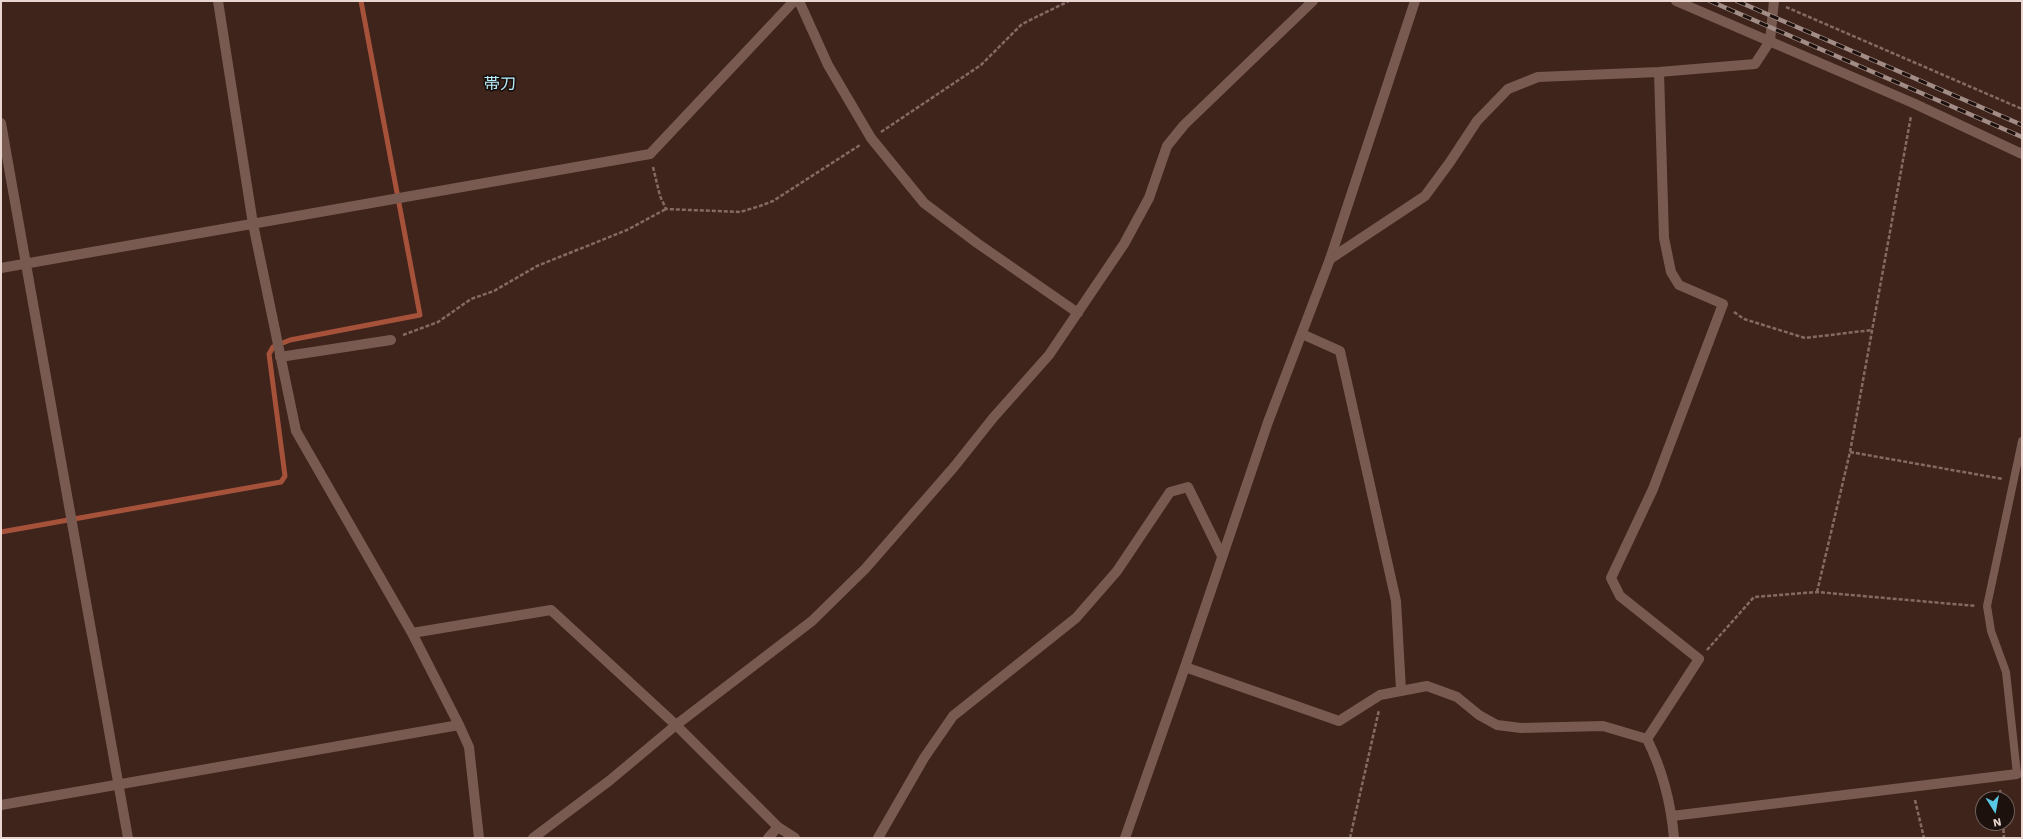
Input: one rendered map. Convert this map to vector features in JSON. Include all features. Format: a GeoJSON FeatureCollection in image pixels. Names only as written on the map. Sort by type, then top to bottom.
{"type":"FeatureCollection","features":[{"type":"Feature","properties":{"kind":"street"},"geometry":{"type":"LineString","coordinates":[[218,1],[253,224],[296,431],[412,632],[469,747],[479,838]]}},
{"type":"Feature","properties":{"kind":"street"},"geometry":{"type":"LineString","coordinates":[[1,268],[650,154],[794,1]]}},
{"type":"Feature","properties":{"kind":"street"},"geometry":{"type":"LineString","coordinates":[[799,1],[828,65],[871,138],[924,203],[977,243],[1078,313]]}},
{"type":"Feature","properties":{"kind":"street"},"geometry":{"type":"LineString","coordinates":[[533,838],[609,781],[676,725],[812,621],[865,569],[954,468],[993,418],[1049,355],[1124,244],[1149,198],[1167,146],[1184,125],[1313,1]]}},
{"type":"Feature","properties":{"kind":"street"},"geometry":{"type":"LineString","coordinates":[[1125,838],[1268,422],[1330,259],[1415,1]]}},
{"type":"Feature","properties":{"kind":"street"},"geometry":{"type":"LineString","coordinates":[[1676,1],[1913,103],[2022,154]]}},
{"type":"Feature","properties":{"kind":"street"},"geometry":{"type":"LineString","coordinates":[[1330,259],[1425,196],[1450,162],[1476,121],[1508,89],[1538,77],[1660,72],[1755,64],[1770,41],[1774,1]]}},
{"type":"Feature","properties":{"kind":"street"},"geometry":{"type":"LineString","coordinates":[[1647,740],[1699,659],[1620,596],[1611,578],[1653,489],[1723,304],[1679,285],[1671,272],[1664,238],[1660,72]]}},
{"type":"Feature","properties":{"kind":"street"},"geometry":{"type":"LineString","coordinates":[[1,123],[128,838]]}},
{"type":"Feature","properties":{"kind":"street"},"geometry":{"type":"LineString","coordinates":[[1302,334],[1340,350],[1396,601],[1401,690]]}},
{"type":"Feature","properties":{"kind":"street"},"geometry":{"type":"LineString","coordinates":[[280,357],[391,340]]}},
{"type":"Feature","properties":{"kind":"street"},"geometry":{"type":"LineString","coordinates":[[878,838],[924,758],[953,716],[1076,618],[1117,571],[1170,492],[1188,486],[1222,556]]}},
{"type":"Feature","properties":{"kind":"street"},"geometry":{"type":"LineString","coordinates":[[412,632],[551,610],[676,725],[778,827],[796,838]]}},
{"type":"Feature","properties":{"kind":"street"},"geometry":{"type":"LineString","coordinates":[[1185,667],[1339,721],[1380,695],[1427,686],[1457,697],[1479,715],[1497,725],[1521,728],[1603,726],[1647,740],[1663,775],[1672,816],[1674,838]]}},
{"type":"Feature","properties":{"kind":"street"},"geometry":{"type":"LineString","coordinates":[[1,805],[459,725]]}},
{"type":"Feature","properties":{"kind":"street"},"geometry":{"type":"LineString","coordinates":[[1672,816],[2017,774]]}},
{"type":"Feature","properties":{"kind":"street"},"geometry":{"type":"LineString","coordinates":[[768,838],[778,827]]}},
{"type":"Feature","properties":{"kind":"lane"},"geometry":{"type":"LineString","coordinates":[[2017,774],[2006,672],[1990,631],[1986,606],[2022,441]]}},
{"type":"Feature","properties":{"kind":"path"},"geometry":{"type":"LineString","coordinates":[[391,340],[438,322],[471,299],[494,291],[537,266],[628,230],[666,209],[740,212],[773,201],[981,66],[1022,24],[1069,1]]}},
{"type":"Feature","properties":{"kind":"path"},"geometry":{"type":"LineString","coordinates":[[1774,1],[2022,109]]}},
{"type":"Feature","properties":{"kind":"path"},"geometry":{"type":"LineString","coordinates":[[1818,592],[1850,452],[1913,103]]}},
{"type":"Feature","properties":{"kind":"path"},"geometry":{"type":"LineString","coordinates":[[650,154],[660,196],[666,209]]}},
{"type":"Feature","properties":{"kind":"path"},"geometry":{"type":"LineString","coordinates":[[1723,304],[1744,320],[1806,338],[1872,330]]}},
{"type":"Feature","properties":{"kind":"path"},"geometry":{"type":"LineString","coordinates":[[1850,452],[2014,481]]}},
{"type":"Feature","properties":{"kind":"path"},"geometry":{"type":"LineString","coordinates":[[1699,659],[1754,597],[1818,592],[1986,606]]}},
{"type":"Feature","properties":{"kind":"path"},"geometry":{"type":"LineString","coordinates":[[1350,838],[1379,715],[1380,695]]}},
{"type":"Feature","properties":{"kind":"path"},"geometry":{"type":"LineString","coordinates":[[1911,786],[1924,838]]}},
{"type":"Feature","properties":{"kind":"waterway"},"geometry":{"type":"LineString","coordinates":[[1,532],[281,482],[285,476],[269,354],[273,347],[290,340],[420,315],[361,1]]}},
{"type":"Feature","properties":{"kind":"railway"},"geometry":{"type":"LineString","coordinates":[[1710,1],[2022,137]]}},
{"type":"Feature","properties":{"kind":"railway"},"geometry":{"type":"LineString","coordinates":[[1737,1],[2022,125]]}},
{"type":"Feature","properties":{"kind":"district","name":"帯刀"},"geometry":{"type":"Point","coordinates":[500,84]}}]}
